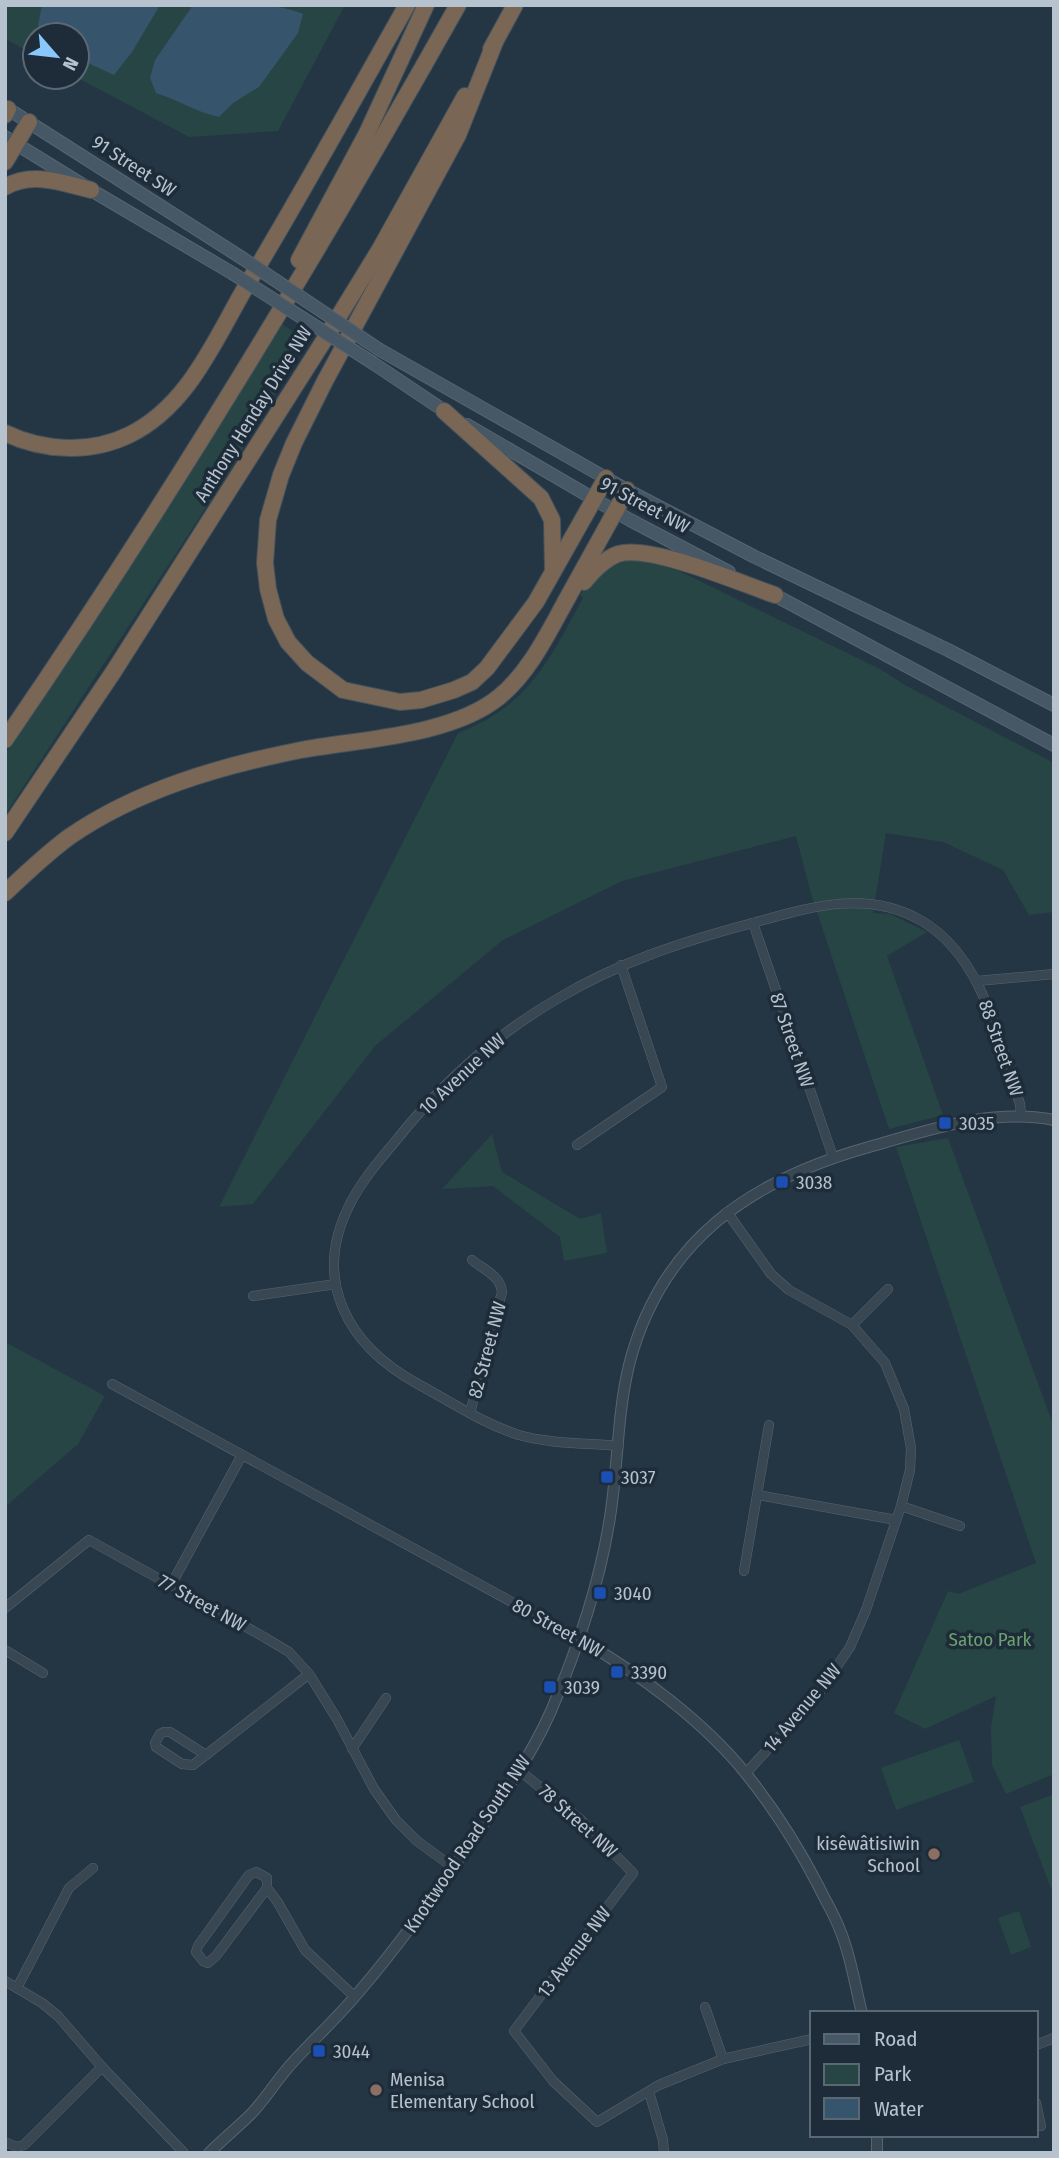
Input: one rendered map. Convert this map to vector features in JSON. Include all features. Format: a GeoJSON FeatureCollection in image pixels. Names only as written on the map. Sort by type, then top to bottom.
{"type":"FeatureCollection","features":[{"type":"Feature","properties":{"kind":"highway"},"geometry":{"type":"LineString","coordinates":[[5,433],[47,447],[104,445],[130,435],[170,404],[209,355],[407,5]]}},
{"type":"Feature","properties":{"kind":"highway"},"geometry":{"type":"LineString","coordinates":[[265,337],[302,254],[368,133],[426,5]]}},
{"type":"Feature","properties":{"kind":"highway","name":"Anthony Henday Drive NW"},"geometry":{"type":"LineString","coordinates":[[5,740],[143,533],[265,337],[458,5]]}},
{"type":"Feature","properties":{"kind":"highway","name":"Anthony Henday Drive NW"},"geometry":{"type":"LineString","coordinates":[[5,833],[114,671],[323,342],[380,249],[515,5]]}},
{"type":"Feature","properties":{"kind":"highway"},"geometry":{"type":"LineString","coordinates":[[495,42],[458,135],[294,443],[281,474],[268,520],[265,562],[268,589],[276,619],[288,642],[307,663],[343,690],[400,702],[421,700],[454,690],[472,682],[487,668],[536,602],[606,478]]}},
{"type":"Feature","properties":{"kind":"highway"},"geometry":{"type":"LineString","coordinates":[[5,162],[11,140],[29,122]]}},
{"type":"Feature","properties":{"kind":"highway"},"geometry":{"type":"LineString","coordinates":[[5,187],[16,181],[37,177],[91,190]]}},
{"type":"Feature","properties":{"kind":"highway"},"geometry":{"type":"LineString","coordinates":[[444,411],[541,498],[552,520],[553,572]]}},
{"type":"Feature","properties":{"kind":"highway"},"geometry":{"type":"LineString","coordinates":[[5,893],[69,837],[147,794],[208,772],[299,751],[439,727],[469,715],[499,697],[523,671],[559,614],[627,490]]}},
{"type":"Feature","properties":{"kind":"highway"},"geometry":{"type":"LineString","coordinates":[[559,614],[596,568],[615,555],[633,551],[660,555],[775,595]]}},
{"type":"Feature","properties":{"kind":"main road","name":"91 Street SW"},"geometry":{"type":"LineString","coordinates":[[6,110],[242,258]]}},
{"type":"Feature","properties":{"kind":"main road"},"geometry":{"type":"LineString","coordinates":[[11,140],[91,190]]}},
{"type":"Feature","properties":{"kind":"main road","name":"91 Street NW"},"geometry":{"type":"LineString","coordinates":[[91,190],[232,273],[444,411],[594,500],[1054,745]]}},
{"type":"Feature","properties":{"kind":"main road","name":"91 Street NW"},"geometry":{"type":"LineString","coordinates":[[242,258],[380,350],[627,490],[755,557],[948,650],[1054,705]]}},
{"type":"Feature","properties":{"kind":"street","name":"10 Avenue NW"},"geometry":{"type":"LineString","coordinates":[[342,1224],[355,1195],[426,1104],[460,1070],[522,1021],[576,988],[621,965],[685,942],[753,923],[839,902],[888,906]]}},
{"type":"Feature","properties":{"kind":"street","name":"88 Street NW"},"geometry":{"type":"LineString","coordinates":[[888,906],[920,919],[960,954],[977,981],[1020,1104],[1021,1115]]}},
{"type":"Feature","properties":{"kind":"street","name":"87 Street NW"},"geometry":{"type":"LineString","coordinates":[[753,923],[832,1157]]}},
{"type":"Feature","properties":{"kind":"street"},"geometry":{"type":"LineString","coordinates":[[577,1145],[662,1087],[621,965]]}},
{"type":"Feature","properties":{"kind":"street","name":"88 Street NW"},"geometry":{"type":"LineString","coordinates":[[977,981],[1054,974]]}},
{"type":"Feature","properties":{"kind":"street","name":"Knottwood Road South NW"},"geometry":{"type":"LineString","coordinates":[[209,2153],[253,2111],[289,2066],[355,1997],[414,1925],[520,1771],[550,1712],[600,1571],[610,1518],[628,1368],[644,1321],[679,1262],[699,1238],[727,1212],[764,1187],[832,1157],[954,1124],[995,1116],[1021,1115],[1054,1119]]}},
{"type":"Feature","properties":{"kind":"street","name":"14 Avenue NW"},"geometry":{"type":"LineString","coordinates":[[727,1212],[771,1274],[789,1290],[852,1325],[885,1363],[904,1409],[911,1448],[910,1470],[901,1506],[866,1610],[842,1661],[810,1704],[746,1773]]}},
{"type":"Feature","properties":{"kind":"street","name":"82 Street NW"},"geometry":{"type":"LineString","coordinates":[[342,1224],[336,1246],[336,1284],[350,1324],[374,1354],[397,1372],[501,1429],[526,1436],[618,1446]]}},
{"type":"Feature","properties":{"kind":"street","name":"82 Street NW"},"geometry":{"type":"LineString","coordinates":[[470,1413],[502,1292],[502,1284],[472,1260]]}},
{"type":"Feature","properties":{"kind":"street"},"geometry":{"type":"LineString","coordinates":[[253,1296],[336,1284]]}},
{"type":"Feature","properties":{"kind":"street"},"geometry":{"type":"LineString","coordinates":[[852,1325],[888,1289]]}},
{"type":"Feature","properties":{"kind":"street","name":"80 Street NW"},"geometry":{"type":"LineString","coordinates":[[112,1384],[578,1638],[606,1654],[662,1694],[746,1773],[790,1837],[841,1931],[861,2011]]}},
{"type":"Feature","properties":{"kind":"street"},"geometry":{"type":"LineString","coordinates":[[744,1571],[769,1425]]}},
{"type":"Feature","properties":{"kind":"street"},"geometry":{"type":"LineString","coordinates":[[171,1585],[242,1455]]}},
{"type":"Feature","properties":{"kind":"street"},"geometry":{"type":"LineString","coordinates":[[758,1495],[896,1520]]}},
{"type":"Feature","properties":{"kind":"street"},"geometry":{"type":"LineString","coordinates":[[901,1506],[960,1526]]}},
{"type":"Feature","properties":{"kind":"street","name":"77 Street NW"},"geometry":{"type":"LineString","coordinates":[[5,1608],[89,1540],[289,1652],[309,1674],[337,1719],[374,1789],[396,1820],[417,1841],[454,1868]]}},
{"type":"Feature","properties":{"kind":"street"},"geometry":{"type":"LineString","coordinates":[[5,1650],[43,1673]]}},
{"type":"Feature","properties":{"kind":"street"},"geometry":{"type":"LineString","coordinates":[[206,1755],[170,1732],[160,1734],[155,1743],[160,1750],[188,1766],[193,1765],[206,1755],[309,1674]]}},
{"type":"Feature","properties":{"kind":"street"},"geometry":{"type":"LineString","coordinates":[[352,1749],[386,1698]]}},
{"type":"Feature","properties":{"kind":"street","name":"78 Street NW"},"geometry":{"type":"LineString","coordinates":[[520,1771],[581,1819],[634,1873]]}},
{"type":"Feature","properties":{"kind":"street"},"geometry":{"type":"LineString","coordinates":[[17,1988],[69,1888],[93,1868]]}},
{"type":"Feature","properties":{"kind":"street"},"geometry":{"type":"LineString","coordinates":[[267,1888],[212,1960],[208,1963],[197,1956],[198,1946],[249,1875],[256,1872],[267,1878],[267,1888],[277,1900],[305,1950],[355,1997]]}},
{"type":"Feature","properties":{"kind":"street","name":"13 Avenue NW"},"geometry":{"type":"LineString","coordinates":[[634,1873],[514,2031],[554,2081],[597,2122],[649,2092]]}},
{"type":"Feature","properties":{"kind":"street"},"geometry":{"type":"LineString","coordinates":[[5,1981],[58,2016],[102,2067],[184,2153]]}},
{"type":"Feature","properties":{"kind":"street"},"geometry":{"type":"LineString","coordinates":[[705,2007],[723,2059]]}},
{"type":"Feature","properties":{"kind":"street"},"geometry":{"type":"LineString","coordinates":[[664,2153],[663,2140],[649,2092],[659,2085],[723,2059],[810,2039]]}},
{"type":"Feature","properties":{"kind":"street"},"geometry":{"type":"LineString","coordinates":[[5,2142],[17,2147],[24,2145],[102,2067]]}},
{"type":"Feature","properties":{"kind":"street"},"geometry":{"type":"LineString","coordinates":[[1038,2112],[1041,2126]]}},
{"type":"Feature","properties":{"kind":"green space"},"geometry":{"type":"Polygon","coordinates":[[[5,5],[345,5],[278,131],[189,137],[91,85],[91,21],[21,21],[21,48],[5,39],[5,5]]]}},
{"type":"Feature","properties":{"kind":"green space"},"geometry":{"type":"Polygon","coordinates":[[[282,324],[307,340],[230,471],[5,815],[5,754],[161,517],[282,324]]]}},
{"type":"Feature","properties":{"kind":"green space"},"geometry":{"type":"Polygon","coordinates":[[[640,559],[671,567],[882,670],[903,684],[1054,763],[1054,912],[1029,915],[1003,870],[943,842],[886,833],[873,913],[890,914],[927,932],[887,956],[943,1115],[889,1129],[812,897],[796,836],[622,881],[503,940],[375,1046],[253,1204],[219,1207],[458,733],[482,722],[520,695],[547,661],[583,598],[580,595],[593,579],[612,566],[640,559]]]}},
{"type":"Feature","properties":{"kind":"green space"},"geometry":{"type":"Polygon","coordinates":[[[492,1134],[502,1172],[580,1219],[601,1213],[607,1253],[564,1261],[560,1237],[493,1186],[442,1189],[492,1134]]]}},
{"type":"Feature","properties":{"kind":"green space","name":"Satoo Park"},"geometry":{"type":"Polygon","coordinates":[[[948,1138],[1054,1427],[1054,1774],[1006,1794],[992,1765],[991,1727],[996,1696],[925,1729],[894,1713],[948,1591],[958,1594],[1036,1563],[896,1147],[948,1138]]]}},
{"type":"Feature","properties":{"kind":"green space"},"geometry":{"type":"Polygon","coordinates":[[[5,1342],[105,1396],[78,1444],[5,1507],[5,1342]]]}},
{"type":"Feature","properties":{"kind":"green space"},"geometry":{"type":"Polygon","coordinates":[[[959,1740],[974,1782],[896,1810],[881,1768],[959,1740]]]}},
{"type":"Feature","properties":{"kind":"green space"},"geometry":{"type":"Polygon","coordinates":[[[1054,1794],[1054,1896],[1020,1807],[1054,1794]]]}},
{"type":"Feature","properties":{"kind":"green space"},"geometry":{"type":"Polygon","coordinates":[[[1019,1911],[1031,1947],[1011,1955],[998,1918],[1019,1911]]]}},
{"type":"Feature","properties":{"kind":"water"},"geometry":{"type":"Polygon","coordinates":[[[42,5],[160,5],[132,52],[114,75],[91,64],[91,21],[39,21],[42,5]]]}},
{"type":"Feature","properties":{"kind":"water"},"geometry":{"type":"Polygon","coordinates":[[[193,5],[263,5],[303,14],[298,33],[259,87],[233,103],[219,117],[156,93],[150,78],[155,60],[193,5]]]}},
{"type":"Feature","properties":{"kind":"place","name":"3035"},"geometry":{"type":"Point","coordinates":[945,1123]}},
{"type":"Feature","properties":{"kind":"place","name":"3038"},"geometry":{"type":"Point","coordinates":[782,1182]}},
{"type":"Feature","properties":{"kind":"place","name":"3037"},"geometry":{"type":"Point","coordinates":[607,1477]}},
{"type":"Feature","properties":{"kind":"place","name":"3040"},"geometry":{"type":"Point","coordinates":[600,1593]}},
{"type":"Feature","properties":{"kind":"place","name":"3390"},"geometry":{"type":"Point","coordinates":[617,1672]}},
{"type":"Feature","properties":{"kind":"place","name":"3039"},"geometry":{"type":"Point","coordinates":[550,1687]}},
{"type":"Feature","properties":{"kind":"place","name":"kisêwâtisiwin School"},"geometry":{"type":"Point","coordinates":[934,1854]}},
{"type":"Feature","properties":{"kind":"place","name":"3044"},"geometry":{"type":"Point","coordinates":[319,2051]}},
{"type":"Feature","properties":{"kind":"place","name":"Menisa Elementary School"},"geometry":{"type":"Point","coordinates":[376,2090]}}]}
